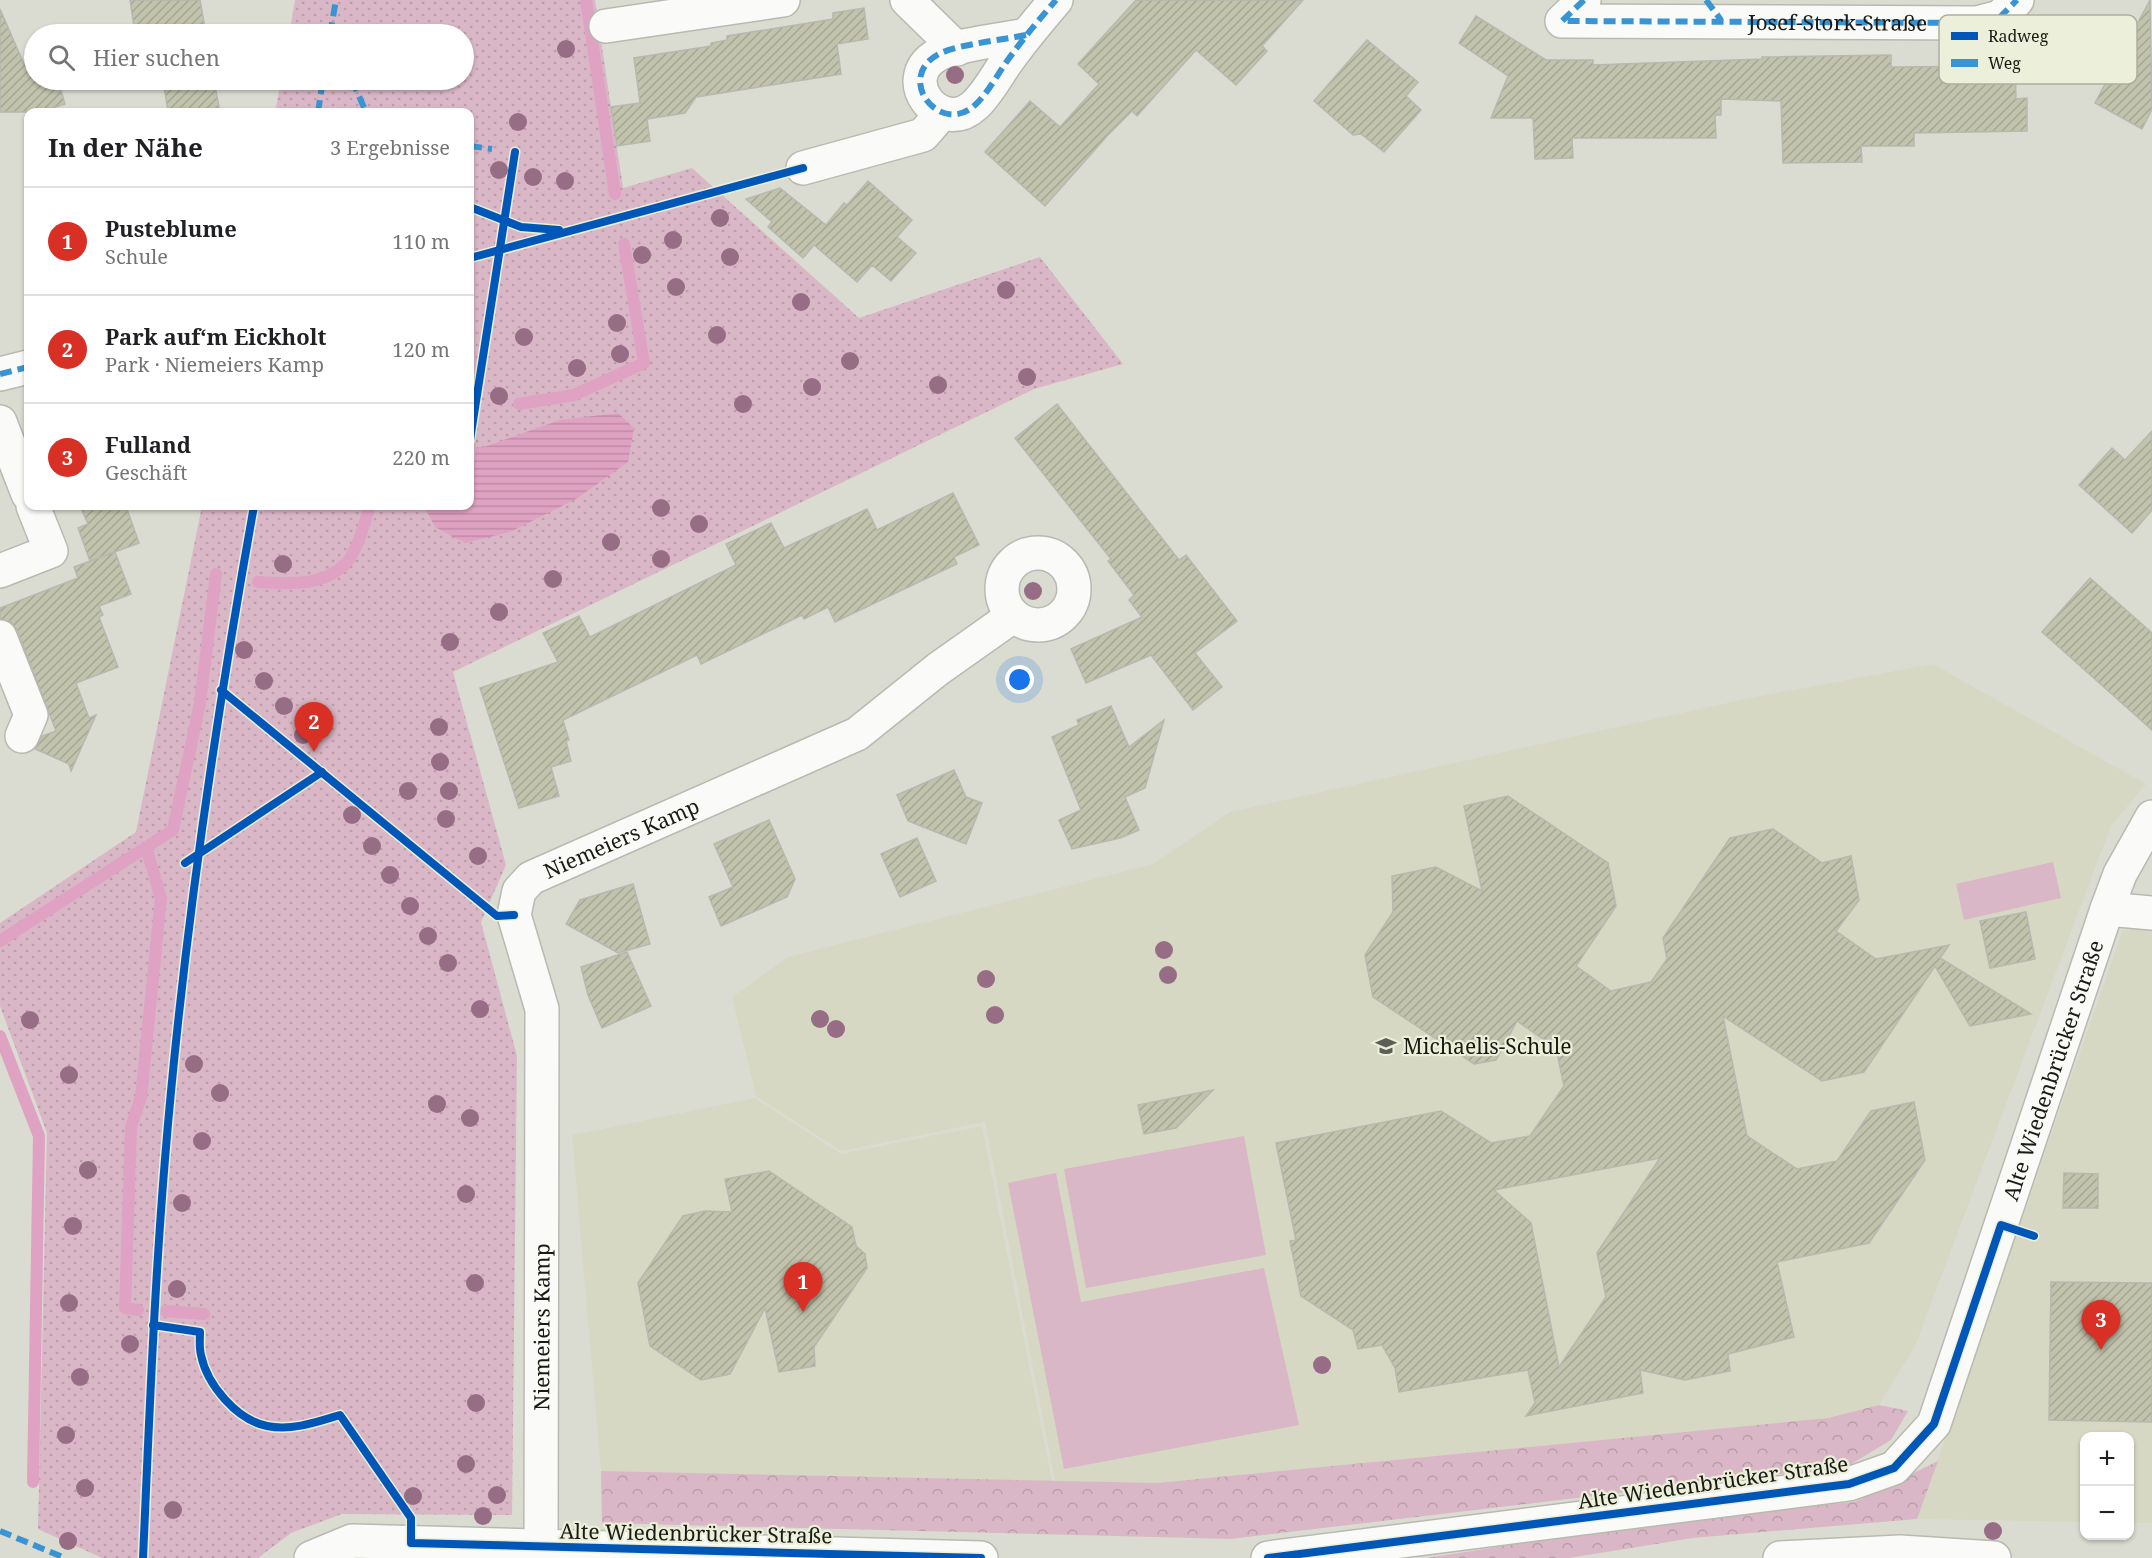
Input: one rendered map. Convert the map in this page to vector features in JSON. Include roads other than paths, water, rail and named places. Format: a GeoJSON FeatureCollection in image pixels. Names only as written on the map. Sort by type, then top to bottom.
{"type":"FeatureCollection","features":[{"type":"Feature","properties":{"kind":"street"},"geometry":{"type":"LineString","coordinates":[[606,26],[783,0]]}},
{"type":"Feature","properties":{"kind":"street"},"geometry":{"type":"LineString","coordinates":[[907,0],[957,49]]}},
{"type":"Feature","properties":{"kind":"street"},"geometry":{"type":"LineString","coordinates":[[1026,35],[941,53],[925,64],[919,80],[926,102],[942,113],[956,114],[975,106],[1026,35],[1056,0]]}},
{"type":"Feature","properties":{"kind":"street","name":"Josef-Stork-Straße"},"geometry":{"type":"LineString","coordinates":[[1584,0],[1562,21],[1714,10],[1939,21]]}},
{"type":"Feature","properties":{"kind":"street","name":"Josef-Stork-Straße"},"geometry":{"type":"LineString","coordinates":[[2002,15],[2016,0]]}},
{"type":"Feature","properties":{"kind":"street"},"geometry":{"type":"LineString","coordinates":[[802,168],[923,135],[942,113]]}},
{"type":"Feature","properties":{"kind":"street"},"geometry":{"type":"LineString","coordinates":[[0,374],[24,368]]}},
{"type":"Feature","properties":{"kind":"street"},"geometry":{"type":"LineString","coordinates":[[0,422],[24,484]]}},
{"type":"Feature","properties":{"kind":"street"},"geometry":{"type":"LineString","coordinates":[[0,571],[51,551],[35,510]]}},
{"type":"Feature","properties":{"kind":"street","name":"Niemeiers Kamp"},"geometry":{"type":"LineString","coordinates":[[542,1553],[542,1009],[514,915],[519,891],[531,878],[857,734],[938,669],[1013,616]]}},
{"type":"Feature","properties":{"kind":"street"},"geometry":{"type":"LineString","coordinates":[[0,637],[31,715],[22,736]]}},
{"type":"Feature","properties":{"kind":"street","name":"Alte Wiedenbrücker Straße"},"geometry":{"type":"LineString","coordinates":[[1268,1558],[1848,1484],[1894,1468],[1934,1424],[2107,909],[2120,874],[2152,817]]}},
{"type":"Feature","properties":{"kind":"street"},"geometry":{"type":"LineString","coordinates":[[2107,909],[2152,913]]}},
{"type":"Feature","properties":{"kind":"street","name":"Alte Wiedenbrücker Straße"},"geometry":{"type":"LineString","coordinates":[[311,1558],[352,1541],[542,1553],[981,1558]]}},
{"type":"Feature","properties":{"kind":"street"},"geometry":{"type":"LineString","coordinates":[[1780,1558],[1900,1552],[1994,1558]]}},
{"type":"Feature","properties":{"kind":"waterway"},"geometry":{"type":"LineString","coordinates":[[586,0],[615,194]]}},
{"type":"Feature","properties":{"kind":"waterway"},"geometry":{"type":"LineString","coordinates":[[519,404],[574,395],[644,363],[624,244]]}},
{"type":"Feature","properties":{"kind":"waterway"},"geometry":{"type":"LineString","coordinates":[[258,582],[305,582],[317,580],[338,570],[347,562],[355,549],[369,510]]}},
{"type":"Feature","properties":{"kind":"waterway"},"geometry":{"type":"LineString","coordinates":[[0,941],[173,830],[200,703],[216,574]]}},
{"type":"Feature","properties":{"kind":"waterway"},"geometry":{"type":"LineString","coordinates":[[138,1310],[125,1308],[131,1127],[141,1097],[161,898],[146,847]]}},
{"type":"Feature","properties":{"kind":"waterway"},"geometry":{"type":"LineString","coordinates":[[0,1036],[39,1136],[33,1482]]}},
{"type":"Feature","properties":{"kind":"waterway"},"geometry":{"type":"LineString","coordinates":[[166,1311],[204,1314]]}},
{"type":"Feature","properties":{"kind":"place","name":"Park auf‘m Eickholt"},"geometry":{"type":"Point","coordinates":[314,752]}},
{"type":"Feature","properties":{"kind":"place","name":"Michaelis-Schule"},"geometry":{"type":"Point","coordinates":[1386,1046]}},
{"type":"Feature","properties":{"kind":"place","name":"Pusteblume"},"geometry":{"type":"Point","coordinates":[803,1312]}},
{"type":"Feature","properties":{"kind":"place","name":"Fulland"},"geometry":{"type":"Point","coordinates":[2101,1350]}}]}
